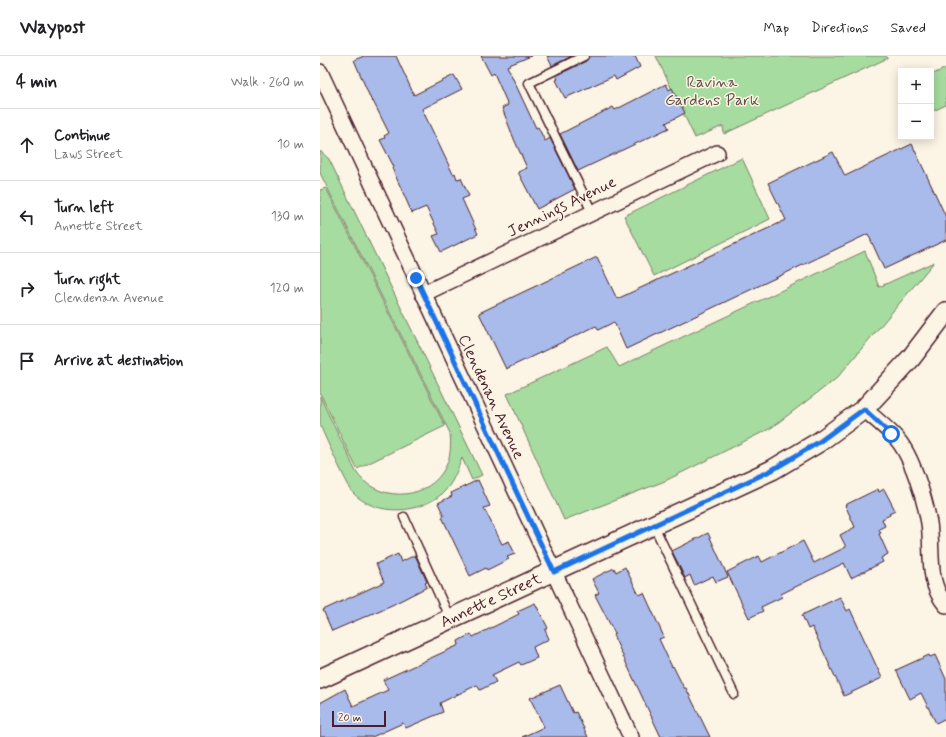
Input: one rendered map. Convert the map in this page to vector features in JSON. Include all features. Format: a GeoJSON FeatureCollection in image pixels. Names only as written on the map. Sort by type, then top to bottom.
{"type":"FeatureCollection","features":[{"type":"Feature","properties":{"kind":"street","name":"Clendenan Avenue"},"geometry":{"type":"LineString","coordinates":[[320,72],[631,737]]}},
{"type":"Feature","properties":{"kind":"street","name":"Jennings Avenue"},"geometry":{"type":"LineString","coordinates":[[423,294],[717,153]]}},
{"type":"Feature","properties":{"kind":"street","name":"Annette Street"},"geometry":{"type":"LineString","coordinates":[[320,679],[654,526],[772,470],[819,442],[864,409],[911,358],[946,312]]}},
{"type":"Feature","properties":{"kind":"street"},"geometry":{"type":"LineString","coordinates":[[864,409],[896,438],[909,458],[925,505],[930,534],[932,568],[935,586],[940,598],[946,605]]}},
{"type":"Feature","properties":{"kind":"lane"},"geometry":{"type":"LineString","coordinates":[[584,56],[529,82],[592,212]]}},
{"type":"Feature","properties":{"kind":"lane"},"geometry":{"type":"LineString","coordinates":[[404,517],[450,619]]}},
{"type":"Feature","properties":{"kind":"lane"},"geometry":{"type":"LineString","coordinates":[[654,526],[734,694]]}},
{"type":"Feature","properties":{"kind":"green space","name":"Ravina Gardens Park"},"geometry":{"type":"Polygon","coordinates":[[[656,56],[886,56],[888,58],[724,134],[723,126],[695,138],[656,56]]]}},
{"type":"Feature","properties":{"kind":"green space"},"geometry":{"type":"Polygon","coordinates":[[[946,68],[946,105],[934,111],[934,104],[934,74],[946,68]]]}},
{"type":"Feature","properties":{"kind":"green space"},"geometry":{"type":"Polygon","coordinates":[[[320,151],[329,159],[482,475],[472,480],[462,458],[452,481],[443,493],[433,500],[410,509],[386,509],[374,506],[363,501],[353,493],[320,424],[320,396],[357,474],[369,485],[380,491],[392,494],[405,494],[418,491],[429,486],[439,477],[446,466],[450,454],[450,433],[320,173],[320,151]]]}},
{"type":"Feature","properties":{"kind":"green space"},"geometry":{"type":"Polygon","coordinates":[[[742,158],[770,219],[654,276],[624,216],[742,158]]]}},
{"type":"Feature","properties":{"kind":"green space"},"geometry":{"type":"Polygon","coordinates":[[[326,188],[445,426],[357,469],[320,393],[320,190],[326,188]]]}},
{"type":"Feature","properties":{"kind":"green space"},"geometry":{"type":"Polygon","coordinates":[[[865,251],[879,287],[934,262],[837,378],[771,428],[665,481],[564,520],[507,394],[607,347],[619,367],[865,251]]]}},
{"type":"Feature","properties":{"kind":"building"},"geometry":{"type":"Polygon","coordinates":[[[364,56],[396,56],[414,95],[454,75],[462,89],[422,109],[453,174],[455,173],[457,179],[461,178],[469,196],[462,199],[478,234],[441,252],[433,236],[439,234],[426,207],[412,213],[392,168],[394,167],[380,140],[385,138],[384,136],[389,133],[373,101],[372,102],[354,60],[364,56]]]}},
{"type":"Feature","properties":{"kind":"building"},"geometry":{"type":"Polygon","coordinates":[[[481,56],[531,56],[507,66],[536,128],[538,127],[545,141],[550,138],[575,189],[537,209],[518,172],[527,168],[502,108],[508,105],[494,73],[491,75],[481,56]]]}},
{"type":"Feature","properties":{"kind":"building"},"geometry":{"type":"Polygon","coordinates":[[[547,56],[572,56],[552,66],[547,56]]]}},
{"type":"Feature","properties":{"kind":"building"},"geometry":{"type":"Polygon","coordinates":[[[589,56],[635,56],[640,67],[616,80],[614,76],[565,98],[556,80],[558,79],[556,76],[586,61],[589,56]]]}},
{"type":"Feature","properties":{"kind":"building"},"geometry":{"type":"Polygon","coordinates":[[[666,84],[669,90],[672,88],[685,113],[666,123],[669,128],[578,171],[560,134],[613,107],[615,110],[666,84]]]}},
{"type":"Feature","properties":{"kind":"building"},"geometry":{"type":"Polygon","coordinates":[[[912,144],[946,217],[946,240],[884,269],[868,234],[626,349],[614,322],[598,330],[596,326],[506,369],[479,313],[597,257],[617,299],[786,220],[768,183],[833,152],[845,176],[912,144]]]}},
{"type":"Feature","properties":{"kind":"building"},"geometry":{"type":"Polygon","coordinates":[[[478,480],[490,506],[484,508],[502,544],[509,541],[515,554],[507,557],[509,559],[487,570],[486,568],[470,576],[442,517],[444,516],[438,503],[452,496],[451,493],[478,480]]]}},
{"type":"Feature","properties":{"kind":"building"},"geometry":{"type":"Polygon","coordinates":[[[878,489],[879,492],[884,489],[895,510],[889,513],[890,515],[882,519],[885,526],[879,529],[881,533],[879,534],[888,554],[881,558],[883,562],[851,578],[844,563],[781,594],[782,597],[761,607],[763,611],[749,618],[727,572],[759,556],[762,562],[803,541],[814,563],[846,547],[840,535],[855,527],[845,505],[878,489]]]}},
{"type":"Feature","properties":{"kind":"building"},"geometry":{"type":"Polygon","coordinates":[[[708,533],[728,577],[716,582],[713,576],[694,585],[690,575],[685,578],[672,551],[708,533]]]}},
{"type":"Feature","properties":{"kind":"building"},"geometry":{"type":"Polygon","coordinates":[[[398,554],[401,562],[415,555],[427,582],[425,583],[427,587],[392,605],[332,631],[323,610],[384,582],[376,564],[398,554]]]}},
{"type":"Feature","properties":{"kind":"building"},"geometry":{"type":"Polygon","coordinates":[[[625,567],[639,595],[644,593],[664,637],[659,639],[672,667],[673,666],[684,688],[686,688],[710,737],[661,737],[613,635],[615,634],[595,595],[599,593],[592,579],[614,568],[616,572],[625,567]]]}},
{"type":"Feature","properties":{"kind":"building"},"geometry":{"type":"Polygon","coordinates":[[[840,597],[847,611],[850,609],[882,678],[844,696],[812,627],[808,629],[802,615],[840,597]]]}},
{"type":"Feature","properties":{"kind":"building"},"geometry":{"type":"Polygon","coordinates":[[[535,603],[548,628],[545,630],[549,639],[533,647],[537,658],[521,665],[519,662],[492,675],[496,682],[480,690],[477,685],[440,703],[443,712],[406,728],[403,723],[372,737],[320,737],[320,703],[345,689],[353,706],[388,690],[383,680],[459,645],[458,641],[471,634],[473,637],[519,614],[517,611],[535,603]]]}},
{"type":"Feature","properties":{"kind":"building"},"geometry":{"type":"Polygon","coordinates":[[[929,655],[930,657],[935,655],[946,679],[946,718],[936,723],[921,693],[910,699],[896,670],[929,655]]]}},
{"type":"Feature","properties":{"kind":"building"},"geometry":{"type":"Polygon","coordinates":[[[560,685],[573,713],[576,712],[588,737],[522,737],[544,727],[530,698],[560,685]]]}},
{"type":"Feature","properties":{"kind":"route"},"geometry":{"type":"LineString","coordinates":[[416,278],[554,572],[772,470],[819,442],[864,409],[891,434]]}}]}
